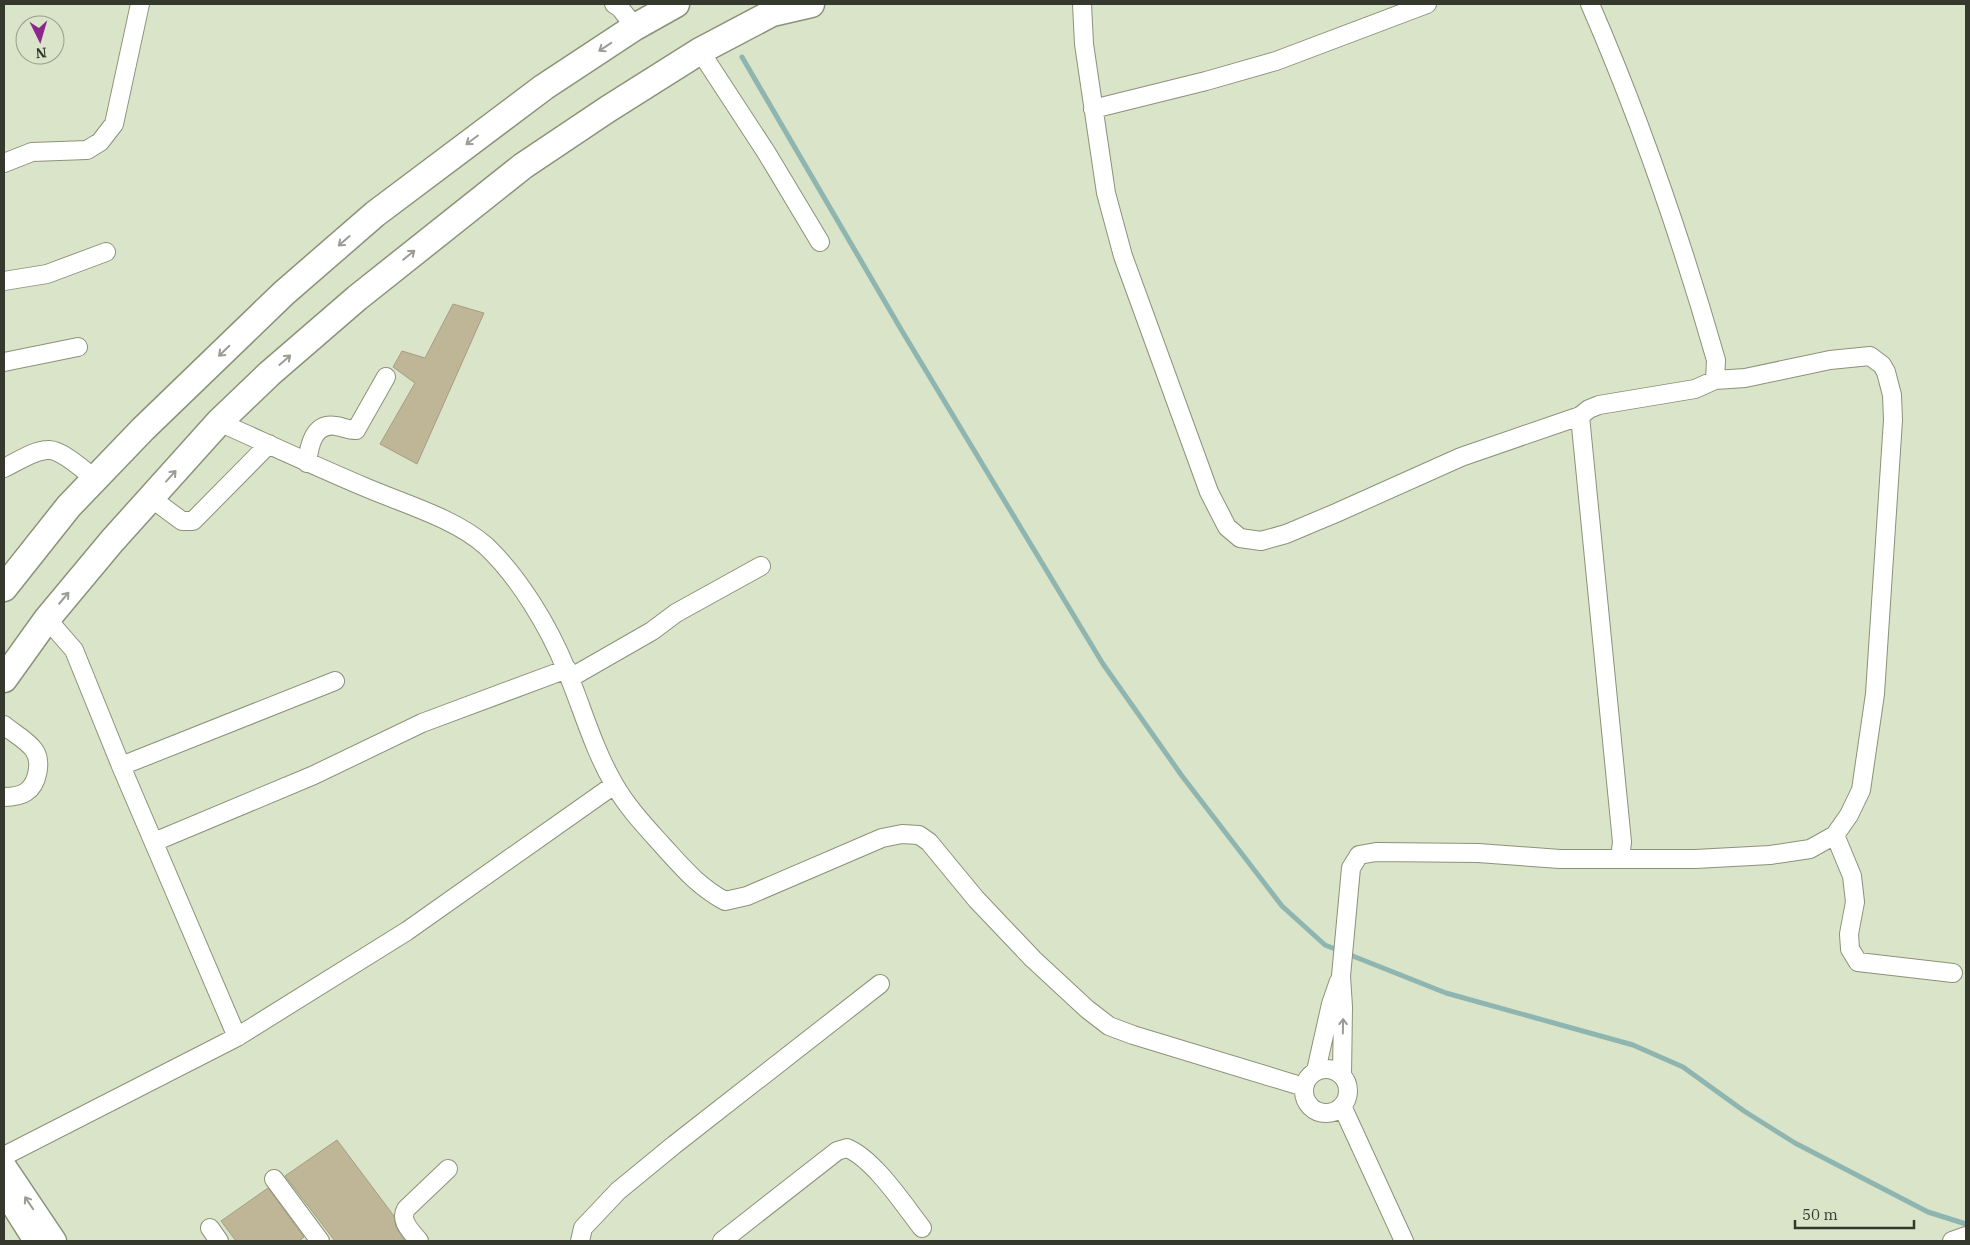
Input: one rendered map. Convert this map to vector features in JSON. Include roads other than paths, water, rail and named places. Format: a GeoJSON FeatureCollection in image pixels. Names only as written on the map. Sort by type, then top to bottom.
{"type":"FeatureCollection","features":[{"type":"Feature","properties":{"kind":"highway"},"geometry":{"type":"LineString","coordinates":[[4,588],[69,506],[143,428],[284,293],[375,214],[544,87],[635,27],[676,4]]}},
{"type":"Feature","properties":{"kind":"highway"},"geometry":{"type":"LineString","coordinates":[[4,679],[47,618],[112,541],[219,422],[269,374],[357,298],[523,166],[608,109],[700,51],[780,9],[811,4]]}},
{"type":"Feature","properties":{"kind":"main road"},"geometry":{"type":"LineString","coordinates":[[4,1165],[55,1241]]}},
{"type":"Feature","properties":{"kind":"main road"},"geometry":{"type":"LineString","coordinates":[[4,1192],[35,1241]]}},
{"type":"Feature","properties":{"kind":"street"},"geometry":{"type":"LineString","coordinates":[[4,163],[32,152],[87,150],[100,142],[114,124],[140,4]]}},
{"type":"Feature","properties":{"kind":"street"},"geometry":{"type":"LineString","coordinates":[[614,4],[620,8],[635,27]]}},
{"type":"Feature","properties":{"kind":"street"},"geometry":{"type":"LineString","coordinates":[[1082,4],[1084,44],[1106,193],[1123,256],[1209,492],[1227,527],[1240,538],[1260,541],[1286,534],[1461,457],[1580,416],[1589,409],[1599,405],[1695,389],[1715,380],[1745,378],[1830,360],[1870,356],[1882,365],[1892,394],[1893,420],[1875,694],[1861,790],[1849,815],[1836,834],[1810,849],[1770,855],[1647,860],[1620,858],[1560,859],[1478,853],[1385,852],[1358,855],[1351,868],[1341,976],[1343,1008],[1342,1075]]}},
{"type":"Feature","properties":{"kind":"street"},"geometry":{"type":"LineString","coordinates":[[1093,109],[1206,81],[1276,61],[1427,4]]}},
{"type":"Feature","properties":{"kind":"street"},"geometry":{"type":"LineString","coordinates":[[1590,4],[1622,77],[1656,168],[1716,360],[1715,380]]}},
{"type":"Feature","properties":{"kind":"street"},"geometry":{"type":"LineString","coordinates":[[700,51],[766,152],[820,242]]}},
{"type":"Feature","properties":{"kind":"street"},"geometry":{"type":"LineString","coordinates":[[4,281],[47,274],[106,252]]}},
{"type":"Feature","properties":{"kind":"street"},"geometry":{"type":"LineString","coordinates":[[4,362],[78,347]]}},
{"type":"Feature","properties":{"kind":"street"},"geometry":{"type":"LineString","coordinates":[[307,463],[310,440],[321,428],[334,425],[346,430],[356,430],[386,377]]}},
{"type":"Feature","properties":{"kind":"street"},"geometry":{"type":"LineString","coordinates":[[1580,416],[1622,842],[1620,858]]}},
{"type":"Feature","properties":{"kind":"street"},"geometry":{"type":"LineString","coordinates":[[219,422],[307,463],[459,526],[485,545],[525,593],[553,639],[593,741],[614,785],[632,811],[682,867],[706,890],[725,900],[747,896],[882,838],[902,834],[918,835],[929,842],[976,900],[1033,959],[1087,1009],[1109,1026],[1304,1087]]}},
{"type":"Feature","properties":{"kind":"street"},"geometry":{"type":"LineString","coordinates":[[152,498],[182,521],[193,521],[269,444]]}},
{"type":"Feature","properties":{"kind":"street"},"geometry":{"type":"LineString","coordinates":[[4,468],[39,452],[57,451],[95,479]]}},
{"type":"Feature","properties":{"kind":"street"},"geometry":{"type":"LineString","coordinates":[[154,842],[314,775],[422,723],[568,674],[652,631],[684,608],[761,566]]}},
{"type":"Feature","properties":{"kind":"street"},"geometry":{"type":"LineString","coordinates":[[47,618],[74,650],[120,766],[237,1037]]}},
{"type":"Feature","properties":{"kind":"street"},"geometry":{"type":"LineString","coordinates":[[120,766],[335,681]]}},
{"type":"Feature","properties":{"kind":"street"},"geometry":{"type":"LineString","coordinates":[[4,725],[34,749],[39,760],[38,773],[28,791],[14,797],[4,797]]}},
{"type":"Feature","properties":{"kind":"street"},"geometry":{"type":"LineString","coordinates":[[4,1156],[237,1037],[407,931],[614,785]]}},
{"type":"Feature","properties":{"kind":"street"},"geometry":{"type":"LineString","coordinates":[[1836,834],[1852,876],[1855,902],[1849,934],[1850,949],[1858,962],[1953,973]]}},
{"type":"Feature","properties":{"kind":"street"},"geometry":{"type":"LineString","coordinates":[[1316,1070],[1331,1004],[1341,976]]}},
{"type":"Feature","properties":{"kind":"street"},"geometry":{"type":"LineString","coordinates":[[580,1241],[583,1228],[618,1191],[880,984]]}},
{"type":"Feature","properties":{"kind":"street"},"geometry":{"type":"LineString","coordinates":[[1330,1069],[1342,1075],[1346,1081],[1348,1094],[1342,1106],[1329,1112],[1316,1110],[1306,1100],[1304,1087],[1311,1074],[1316,1070],[1330,1069]]}},
{"type":"Feature","properties":{"kind":"street"},"geometry":{"type":"LineString","coordinates":[[1342,1106],[1404,1241]]}},
{"type":"Feature","properties":{"kind":"street"},"geometry":{"type":"LineString","coordinates":[[722,1241],[837,1151],[847,1148],[855,1151],[872,1167],[922,1228]]}},
{"type":"Feature","properties":{"kind":"street"},"geometry":{"type":"LineString","coordinates":[[419,1241],[403,1220],[403,1215],[406,1209],[448,1169]]}},
{"type":"Feature","properties":{"kind":"street"},"geometry":{"type":"LineString","coordinates":[[274,1179],[320,1241]]}},
{"type":"Feature","properties":{"kind":"street"},"geometry":{"type":"LineString","coordinates":[[1952,1241],[1966,1236]]}},
{"type":"Feature","properties":{"kind":"waterway"},"geometry":{"type":"LineString","coordinates":[[742,57],[902,331],[1103,664],[1182,776],[1282,906],[1325,945],[1446,993],[1633,1045],[1683,1067],[1744,1111],[1795,1143],[1928,1212],[1966,1224]]}}]}
